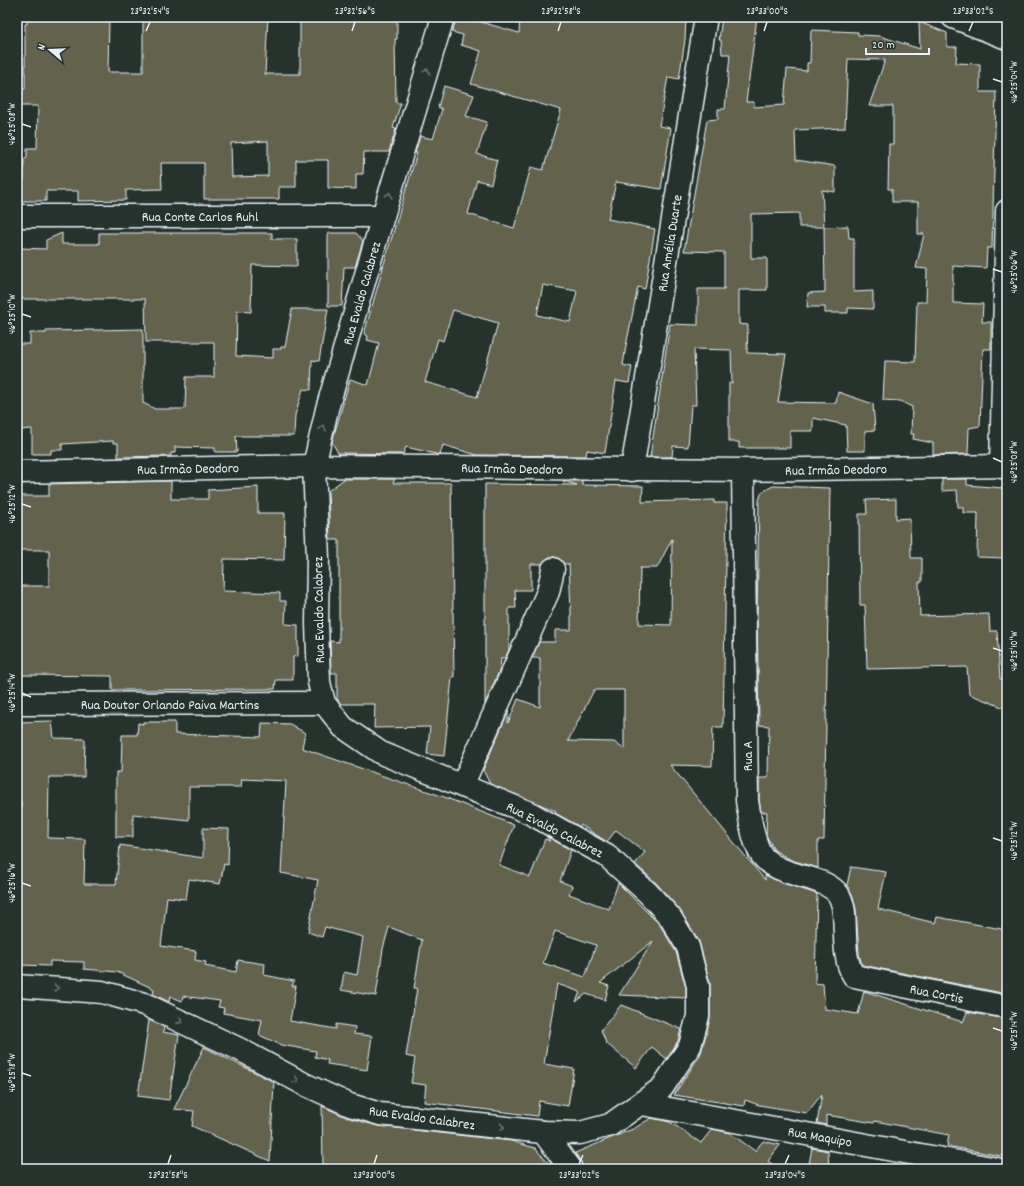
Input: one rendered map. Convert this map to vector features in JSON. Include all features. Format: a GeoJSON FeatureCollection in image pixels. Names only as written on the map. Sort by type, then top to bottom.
{"type":"FeatureCollection","features":[{"type":"Feature","properties":{"kind":"street","name":"Rua Evaldo Calabrez"},"geometry":{"type":"LineString","coordinates":[[17,986],[102,992],[144,1004],[239,1049],[304,1084],[350,1105],[380,1114],[543,1132],[580,1133],[610,1125],[642,1104],[662,1088],[690,1046],[698,1016],[698,986],[688,947],[670,917],[648,893],[607,856],[530,813],[382,753],[343,727],[324,704],[319,682],[318,558],[314,466],[327,409],[443,17]]}},
{"type":"Feature","properties":{"kind":"street","name":"Rua Amélia Duarte"},"geometry":{"type":"LineString","coordinates":[[632,470],[706,17]]}},
{"type":"Feature","properties":{"kind":"street"},"geometry":{"type":"LineString","coordinates":[[953,17],[1007,38]]}},
{"type":"Feature","properties":{"kind":"street"},"geometry":{"type":"LineString","coordinates":[[1004,467],[1007,211]]}},
{"type":"Feature","properties":{"kind":"street","name":"Rua Conte Carlos Ruhl"},"geometry":{"type":"LineString","coordinates":[[17,216],[383,216]]}},
{"type":"Feature","properties":{"kind":"street","name":"Rua Irmão Deodoro"},"geometry":{"type":"LineString","coordinates":[[17,472],[314,466],[632,470],[1004,467]]}},
{"type":"Feature","properties":{"kind":"street","name":"Rua A"},"geometry":{"type":"LineString","coordinates":[[743,470],[747,801],[755,838],[760,853],[765,860],[825,884],[838,893],[843,905],[847,962],[854,976],[867,979]]}},
{"type":"Feature","properties":{"kind":"street"},"geometry":{"type":"LineString","coordinates":[[462,786],[548,592],[553,569]]}},
{"type":"Feature","properties":{"kind":"street","name":"Rua Doutor Orlando Paiva Martins"},"geometry":{"type":"LineString","coordinates":[[17,704],[324,704]]}},
{"type":"Feature","properties":{"kind":"street","name":"Rua Cortis"},"geometry":{"type":"LineString","coordinates":[[867,979],[1007,1007]]}},
{"type":"Feature","properties":{"kind":"street","name":"Rua Maquipo"},"geometry":{"type":"LineString","coordinates":[[642,1104],[997,1169]]}},
{"type":"Feature","properties":{"kind":"street"},"geometry":{"type":"LineString","coordinates":[[543,1132],[571,1169]]}},
{"type":"Feature","properties":{"kind":"building"},"geometry":{"type":"Polygon","coordinates":[[[27,17],[109,17],[108,72],[143,72],[143,17],[268,17],[265,74],[300,74],[300,17],[397,17],[397,39],[395,39],[396,103],[401,103],[393,128],[396,129],[389,152],[364,152],[363,174],[356,174],[356,189],[328,188],[328,160],[296,160],[296,187],[279,187],[279,199],[204,199],[204,163],[161,163],[162,189],[126,190],[126,200],[78,201],[78,191],[46,191],[46,201],[17,201],[17,180],[24,180],[24,159],[27,158],[27,148],[37,148],[38,106],[17,106],[17,89],[25,89],[25,24],[27,24],[27,17]],[[268,141],[231,143],[232,177],[268,176],[268,141]]]}},
{"type":"Feature","properties":{"kind":"building"},"geometry":{"type":"Polygon","coordinates":[[[457,17],[464,17],[519,33],[520,17],[686,17],[685,40],[679,79],[668,77],[659,126],[671,128],[661,189],[616,182],[608,219],[655,229],[645,289],[638,287],[626,346],[623,365],[632,367],[629,383],[616,381],[605,453],[587,450],[586,456],[477,455],[443,445],[440,455],[406,447],[403,454],[338,453],[332,442],[350,379],[368,385],[379,343],[367,340],[368,336],[364,334],[383,268],[381,268],[382,265],[383,267],[417,153],[415,153],[420,136],[433,139],[442,109],[438,107],[444,86],[474,95],[466,116],[487,122],[477,154],[497,160],[491,184],[477,180],[468,214],[514,228],[531,167],[543,170],[561,110],[471,84],[481,51],[461,45],[463,35],[452,32],[457,17]],[[543,285],[537,315],[570,322],[577,291],[543,285]],[[453,310],[443,341],[438,339],[425,382],[477,397],[498,323],[453,310]]]}},
{"type":"Feature","properties":{"kind":"building"},"geometry":{"type":"Polygon","coordinates":[[[722,17],[757,17],[746,102],[754,102],[754,107],[784,105],[787,69],[807,71],[807,63],[810,63],[811,30],[858,32],[858,35],[880,36],[920,49],[919,22],[947,33],[947,47],[957,47],[956,63],[980,64],[980,92],[996,92],[992,248],[987,248],[986,268],[953,266],[953,303],[983,304],[982,322],[991,322],[991,349],[983,349],[980,426],[969,428],[968,454],[933,455],[933,443],[913,439],[914,434],[911,434],[912,407],[900,401],[883,400],[885,361],[915,362],[917,302],[926,302],[927,269],[916,268],[924,234],[918,234],[918,202],[892,202],[892,189],[888,189],[889,144],[893,144],[893,106],[869,106],[885,60],[848,59],[845,128],[795,130],[796,160],[835,166],[835,192],[822,190],[824,227],[799,227],[799,213],[751,214],[751,258],[767,258],[767,290],[739,290],[739,324],[748,325],[747,353],[786,354],[778,402],[836,403],[838,392],[873,404],[875,430],[865,431],[865,451],[847,451],[846,425],[813,418],[813,431],[790,431],[790,448],[739,448],[739,442],[729,442],[729,383],[732,383],[731,350],[694,349],[696,405],[691,405],[688,447],[673,446],[672,457],[650,457],[670,324],[698,325],[698,289],[724,289],[724,252],[684,251],[707,120],[718,119],[718,109],[725,109],[730,54],[722,54],[721,40],[719,40],[722,17]]]}},
{"type":"Feature","properties":{"kind":"building"},"geometry":{"type":"Polygon","coordinates":[[[848,226],[849,238],[854,238],[854,292],[873,291],[873,309],[848,308],[848,313],[825,313],[825,307],[807,307],[808,293],[825,292],[824,227],[848,226]]]}},
{"type":"Feature","properties":{"kind":"building"},"geometry":{"type":"Polygon","coordinates":[[[62,233],[62,244],[99,244],[99,233],[272,233],[272,239],[297,239],[297,266],[252,265],[251,312],[237,311],[236,356],[273,358],[273,349],[281,349],[281,347],[285,347],[292,309],[328,309],[319,361],[312,360],[311,390],[303,389],[295,415],[294,436],[236,436],[237,452],[215,452],[215,448],[175,447],[175,453],[171,453],[171,456],[118,457],[118,443],[113,443],[113,441],[62,444],[62,450],[51,450],[51,454],[32,454],[32,429],[21,430],[21,415],[18,415],[17,377],[17,344],[30,344],[30,333],[46,333],[46,331],[143,329],[143,403],[155,409],[185,409],[186,377],[214,377],[214,342],[146,342],[145,299],[19,299],[19,248],[46,249],[46,240],[62,233]]]}},
{"type":"Feature","properties":{"kind":"building"},"geometry":{"type":"Polygon","coordinates":[[[328,233],[356,233],[363,241],[355,267],[344,267],[342,306],[328,306],[328,233]]]}},
{"type":"Feature","properties":{"kind":"building"},"geometry":{"type":"Polygon","coordinates":[[[344,479],[395,479],[393,483],[451,483],[454,677],[452,677],[444,756],[427,754],[430,727],[374,728],[375,704],[341,704],[337,699],[337,673],[331,673],[330,641],[339,642],[339,540],[330,540],[328,491],[344,479]]]}},
{"type":"Feature","properties":{"kind":"building"},"geometry":{"type":"Polygon","coordinates":[[[942,479],[967,479],[967,485],[1003,488],[1004,525],[1006,525],[1005,558],[977,557],[978,513],[963,513],[963,507],[958,507],[957,490],[942,491],[942,479]]]}},
{"type":"Feature","properties":{"kind":"building"},"geometry":{"type":"Polygon","coordinates":[[[171,481],[171,499],[208,499],[208,490],[258,487],[258,513],[285,513],[284,560],[224,559],[223,591],[280,593],[280,601],[286,601],[285,624],[298,625],[298,656],[293,657],[293,680],[276,680],[275,689],[112,690],[112,676],[20,675],[21,586],[49,586],[49,550],[17,550],[17,496],[49,496],[49,484],[171,481]]]}},
{"type":"Feature","properties":{"kind":"building"},"geometry":{"type":"Polygon","coordinates":[[[563,481],[582,481],[582,485],[643,486],[642,502],[714,500],[714,503],[727,503],[723,727],[713,727],[712,766],[670,765],[765,880],[765,875],[783,883],[817,894],[815,983],[823,984],[825,1009],[858,1014],[864,991],[963,1022],[967,1012],[1007,1019],[1007,1157],[947,1146],[949,1135],[875,1121],[874,1123],[826,1115],[826,1125],[817,1123],[822,1094],[807,1113],[759,1105],[745,1100],[744,1106],[674,1095],[701,1053],[710,1019],[710,983],[699,941],[679,909],[657,884],[635,864],[645,852],[616,830],[607,842],[581,825],[580,827],[555,813],[556,811],[490,784],[483,770],[508,712],[508,723],[518,699],[540,707],[540,658],[532,658],[539,642],[555,642],[555,630],[571,630],[569,564],[564,564],[561,560],[555,557],[549,557],[542,564],[531,564],[531,590],[515,590],[516,608],[509,608],[509,650],[505,658],[501,658],[500,669],[485,704],[485,484],[577,485],[563,481]],[[672,539],[657,568],[640,568],[639,624],[671,625],[672,539]],[[594,690],[568,741],[614,742],[624,749],[624,690],[594,690]]]}},
{"type":"Feature","properties":{"kind":"building"},"geometry":{"type":"Polygon","coordinates":[[[773,486],[830,488],[824,840],[818,840],[818,868],[791,860],[774,850],[766,835],[767,812],[761,812],[759,800],[759,778],[768,778],[769,726],[759,725],[757,616],[759,500],[762,492],[773,486]]]}},
{"type":"Feature","properties":{"kind":"building"},"geometry":{"type":"Polygon","coordinates":[[[896,499],[896,519],[910,518],[911,558],[922,558],[922,582],[919,582],[920,616],[989,614],[990,631],[997,631],[1000,679],[1007,678],[1007,709],[969,694],[967,667],[867,669],[865,605],[860,605],[859,514],[867,514],[866,500],[896,499]]]}},
{"type":"Feature","properties":{"kind":"building"},"geometry":{"type":"Polygon","coordinates":[[[52,721],[54,738],[85,739],[84,777],[49,777],[48,838],[85,839],[84,884],[116,884],[120,845],[203,858],[203,828],[229,829],[228,865],[224,864],[220,884],[189,879],[186,899],[167,897],[161,946],[196,951],[195,960],[206,962],[205,966],[236,972],[238,960],[265,964],[264,975],[294,981],[292,986],[296,986],[290,1021],[336,1029],[336,1024],[355,1027],[354,1034],[372,1036],[367,1070],[327,1064],[328,1060],[315,1057],[316,1051],[281,1045],[259,1035],[262,1020],[223,1013],[224,1008],[218,1007],[220,1001],[183,996],[182,1001],[170,996],[169,1002],[153,994],[154,989],[117,972],[84,969],[84,962],[50,961],[50,966],[20,965],[20,952],[17,952],[17,838],[21,838],[21,801],[17,800],[17,722],[52,721]]]}},
{"type":"Feature","properties":{"kind":"building"},"geometry":{"type":"Polygon","coordinates":[[[143,722],[175,722],[175,734],[261,737],[262,723],[290,724],[305,733],[302,748],[447,798],[514,825],[499,865],[530,877],[545,839],[550,841],[546,836],[571,850],[560,881],[572,886],[569,894],[609,909],[618,883],[660,925],[676,952],[686,988],[686,998],[619,995],[653,941],[600,983],[609,986],[605,1000],[586,994],[576,1002],[580,992],[557,984],[544,1064],[574,1069],[568,1106],[539,1101],[537,1116],[424,1102],[426,1085],[411,1083],[415,1058],[406,1056],[417,988],[414,988],[422,940],[389,927],[383,949],[376,996],[341,990],[344,972],[357,975],[363,937],[325,927],[322,937],[308,932],[318,880],[281,873],[286,781],[242,779],[241,787],[189,787],[189,820],[133,814],[133,837],[116,837],[116,772],[121,772],[122,735],[137,735],[138,723],[143,724],[143,722]],[[555,931],[543,963],[585,977],[596,945],[555,931]]]}},
{"type":"Feature","properties":{"kind":"building"},"geometry":{"type":"Polygon","coordinates":[[[851,867],[886,872],[878,909],[935,923],[937,917],[1007,930],[1007,994],[862,965],[859,954],[856,909],[853,897],[847,885],[851,867]]]}},
{"type":"Feature","properties":{"kind":"building"},"geometry":{"type":"Polygon","coordinates":[[[621,1005],[681,1029],[678,1041],[667,1059],[652,1047],[636,1068],[606,1043],[601,1030],[621,1005]]]}},
{"type":"Feature","properties":{"kind":"building"},"geometry":{"type":"Polygon","coordinates":[[[149,1020],[164,1027],[163,1032],[179,1035],[169,1100],[138,1096],[149,1020]]]}},
{"type":"Feature","properties":{"kind":"building"},"geometry":{"type":"Polygon","coordinates":[[[204,1047],[274,1082],[270,1161],[192,1126],[194,1111],[174,1109],[204,1047]]]}},
{"type":"Feature","properties":{"kind":"building"},"geometry":{"type":"Polygon","coordinates":[[[322,1106],[346,1117],[378,1126],[511,1141],[535,1148],[549,1164],[551,1163],[555,1169],[323,1169],[322,1106]]]}},
{"type":"Feature","properties":{"kind":"building"},"geometry":{"type":"Polygon","coordinates":[[[651,1118],[670,1122],[701,1143],[712,1129],[730,1133],[755,1151],[763,1141],[780,1145],[768,1161],[779,1169],[583,1169],[581,1162],[575,1153],[635,1128],[651,1118]]]}},
{"type":"Feature","properties":{"kind":"building"},"geometry":{"type":"Polygon","coordinates":[[[812,1148],[828,1151],[829,1169],[808,1169],[812,1148]]]}}]}
